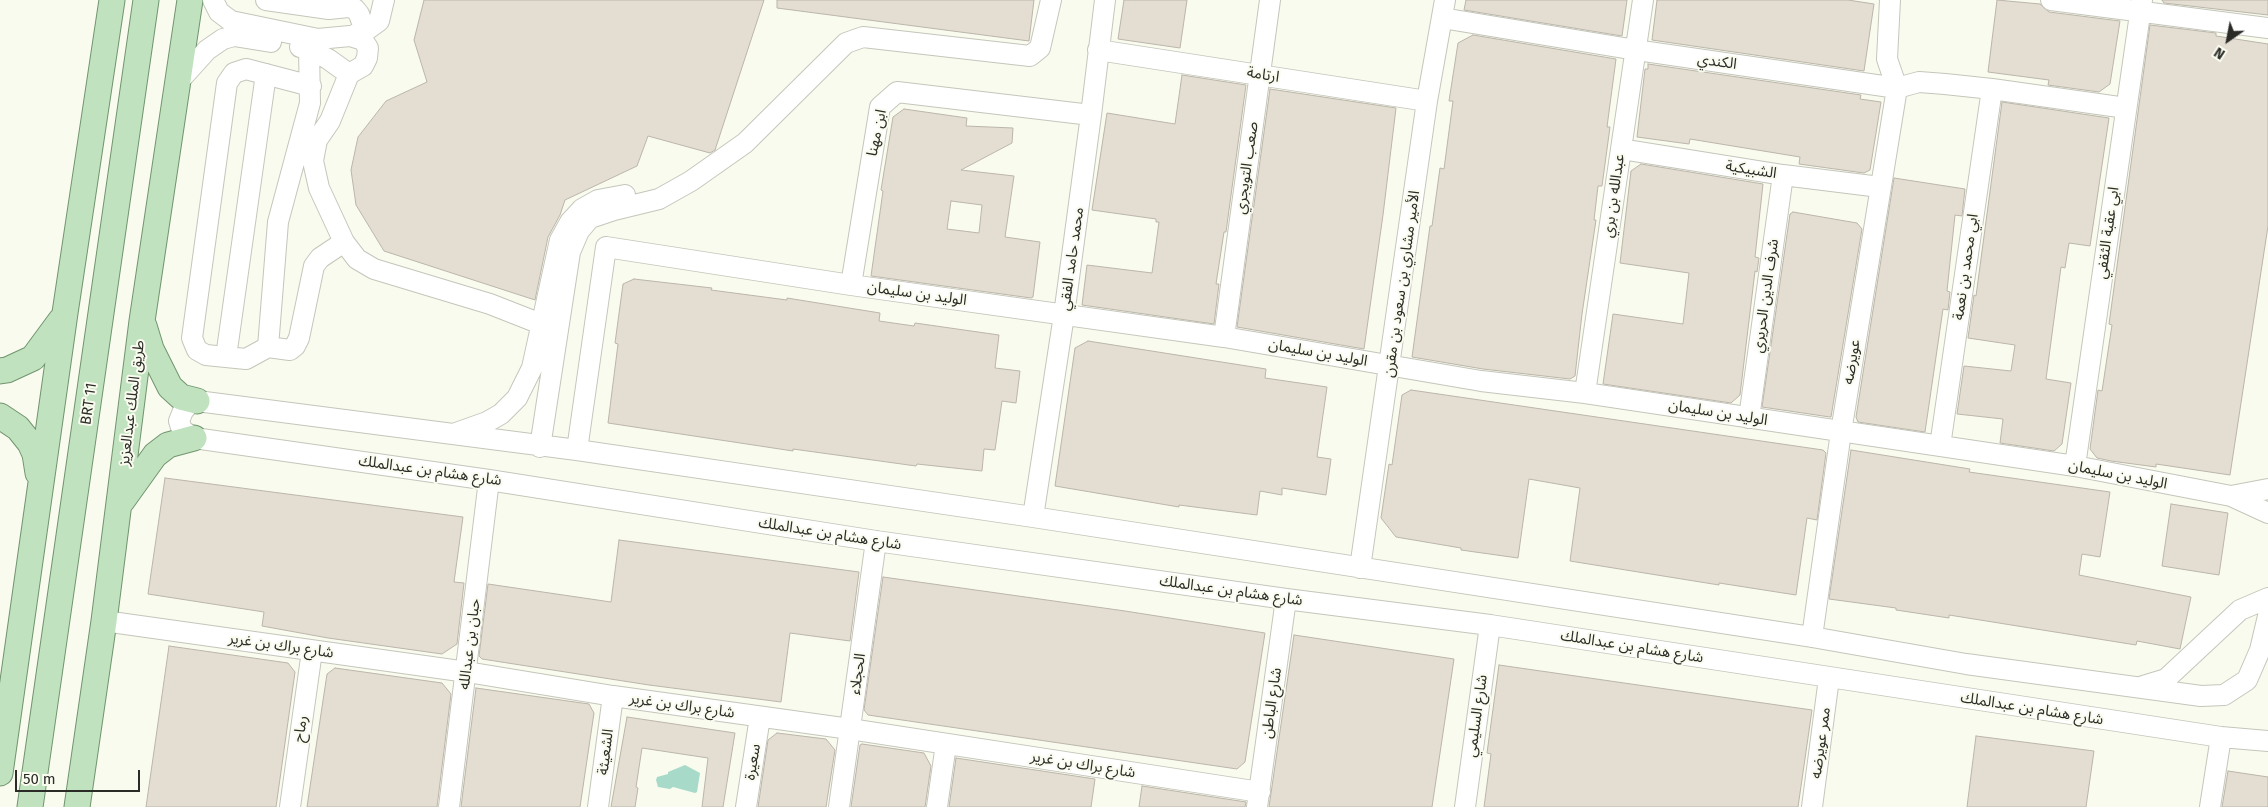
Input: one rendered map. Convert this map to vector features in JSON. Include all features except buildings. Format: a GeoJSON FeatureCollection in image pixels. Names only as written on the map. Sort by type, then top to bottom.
{"type":"FeatureCollection","features":[{"type":"Feature","properties":{"kind":"main road"},"geometry":{"type":"LineString","coordinates":[[0,773],[65,313],[112,0]]}},
{"type":"Feature","properties":{"kind":"main road","name":"BRT 11"},"geometry":{"type":"LineString","coordinates":[[30,807],[146,0]]}},
{"type":"Feature","properties":{"kind":"main road","name":"طريق الملك عبدالعزيز"},"geometry":{"type":"LineString","coordinates":[[77,807],[104,621],[142,321],[190,0]]}},
{"type":"Feature","properties":{"kind":"main road"},"geometry":{"type":"LineString","coordinates":[[0,371],[7,370],[33,358],[65,313]]}},
{"type":"Feature","properties":{"kind":"main road"},"geometry":{"type":"LineString","coordinates":[[142,321],[151,349],[170,387],[181,396],[197,401]]}},
{"type":"Feature","properties":{"kind":"main road"},"geometry":{"type":"LineString","coordinates":[[0,416],[18,428],[30,443],[35,454],[40,489]]}},
{"type":"Feature","properties":{"kind":"main road"},"geometry":{"type":"LineString","coordinates":[[119,505],[154,455],[168,445],[194,438]]}},
{"type":"Feature","properties":{"kind":"street"},"geometry":{"type":"LineString","coordinates":[[213,0],[219,12],[231,21],[318,39],[357,34],[379,21],[384,0]]}},
{"type":"Feature","properties":{"kind":"street"},"geometry":{"type":"LineString","coordinates":[[266,0],[329,9],[348,7],[359,14],[357,34],[368,48],[367,58],[363,66],[349,74],[330,121],[317,140],[313,161],[319,188],[344,242],[357,259],[374,269],[490,304],[541,324]]}},
{"type":"Feature","properties":{"kind":"street"},"geometry":{"type":"LineString","coordinates":[[540,447],[570,252],[579,231],[590,218],[659,199],[690,181],[745,143],[846,43],[864,37],[1030,56],[1040,48],[1051,0]]}},
{"type":"Feature","properties":{"kind":"street","name":"محمد حامد الفقي"},"geometry":{"type":"LineString","coordinates":[[1033,517],[1064,315],[1105,0]]}},
{"type":"Feature","properties":{"kind":"street","name":"صعب التويجري"},"geometry":{"type":"LineString","coordinates":[[1224,337],[1270,0]]}},
{"type":"Feature","properties":{"kind":"street","name":"عبدالله بن بري"},"geometry":{"type":"LineString","coordinates":[[1585,393],[1643,0]]}},
{"type":"Feature","properties":{"kind":"street"},"geometry":{"type":"LineString","coordinates":[[1890,0],[1887,24],[1887,59],[1897,88]]}},
{"type":"Feature","properties":{"kind":"street"},"geometry":{"type":"LineString","coordinates":[[2052,0],[2141,6],[2268,28]]}},
{"type":"Feature","properties":{"kind":"street","name":"ابي عقبة الثقفي"},"geometry":{"type":"LineString","coordinates":[[2075,466],[2141,6]]}},
{"type":"Feature","properties":{"kind":"street","name":"الكندي"},"geometry":{"type":"LineString","coordinates":[[1444,9],[1636,50],[1897,88],[1919,82],[1992,89],[2126,108]]}},
{"type":"Feature","properties":{"kind":"street","name":"الأمير مشاري بن سعود بن مقرن"},"geometry":{"type":"LineString","coordinates":[[1360,568],[1427,101],[1444,9]]}},
{"type":"Feature","properties":{"kind":"street"},"geometry":{"type":"LineString","coordinates":[[179,81],[207,50],[223,39],[234,36],[309,49],[349,74]]}},
{"type":"Feature","properties":{"kind":"street"},"geometry":{"type":"LineString","coordinates":[[268,347],[278,222],[308,116],[311,86],[309,49]]}},
{"type":"Feature","properties":{"kind":"street","name":"ارتامة"},"geometry":{"type":"LineString","coordinates":[[1098,50],[1427,101]]}},
{"type":"Feature","properties":{"kind":"street"},"geometry":{"type":"LineString","coordinates":[[311,86],[246,69],[234,72],[227,83],[192,338],[197,350],[206,355],[246,359],[268,347],[290,350],[295,346],[299,338],[314,266],[320,258],[344,242]]}},
{"type":"Feature","properties":{"kind":"street"},"geometry":{"type":"LineString","coordinates":[[226,357],[266,74]]}},
{"type":"Feature","properties":{"kind":"street","name":"عويرضه"},"geometry":{"type":"LineString","coordinates":[[1812,637],[1841,432],[1897,88]]}},
{"type":"Feature","properties":{"kind":"street","name":"ابي محمد بن نعمة"},"geometry":{"type":"LineString","coordinates":[[1940,446],[1992,89]]}},
{"type":"Feature","properties":{"kind":"street","name":"ابن مهنا"},"geometry":{"type":"LineString","coordinates":[[851,285],[880,107],[897,92],[1091,115]]}},
{"type":"Feature","properties":{"kind":"street","name":"الشبيكية"},"geometry":{"type":"LineString","coordinates":[[1621,149],[1783,175],[1880,187]]}},
{"type":"Feature","properties":{"kind":"street","name":"شرف الدين الحريري"},"geometry":{"type":"LineString","coordinates":[[1749,418],[1783,175]]}},
{"type":"Feature","properties":{"kind":"street"},"geometry":{"type":"LineString","coordinates":[[454,434],[487,422],[501,414],[517,398],[532,368],[560,240],[570,222],[582,208],[598,200],[629,194],[659,199]]}},
{"type":"Feature","properties":{"kind":"street","name":"الوليد بن سليمان"},"geometry":{"type":"LineString","coordinates":[[578,450],[606,247],[851,285],[1224,337],[1482,381],[1585,393],[2075,466],[2232,496],[2268,513]]}},
{"type":"Feature","properties":{"kind":"street"},"geometry":{"type":"LineString","coordinates":[[194,438],[182,430],[180,420],[182,411],[189,404],[197,401],[540,447],[578,450],[1033,517],[1812,637],[1966,664],[2201,696],[2224,695],[2247,680],[2260,650],[2268,616]]}},
{"type":"Feature","properties":{"kind":"street","name":"شارع هشام بن عبدالملك"},"geometry":{"type":"LineString","coordinates":[[194,438],[489,480],[876,541],[1286,599],[1490,625],[2221,737],[2268,741]]}},
{"type":"Feature","properties":{"kind":"street","name":"حبان بن عبدالله"},"geometry":{"type":"LineString","coordinates":[[449,807],[489,480]]}},
{"type":"Feature","properties":{"kind":"street","name":"الوليد بن سليمان"},"geometry":{"type":"LineString","coordinates":[[2232,496],[2268,489]]}},
{"type":"Feature","properties":{"kind":"street","name":"الحجلاء"},"geometry":{"type":"LineString","coordinates":[[839,807],[876,541]]}},
{"type":"Feature","properties":{"kind":"street"},"geometry":{"type":"LineString","coordinates":[[2134,688],[2166,680],[2240,610],[2268,598]]}},
{"type":"Feature","properties":{"kind":"street","name":"شارع الباطن"},"geometry":{"type":"LineString","coordinates":[[1258,800],[1286,599]]}},
{"type":"Feature","properties":{"kind":"street","name":"شارع براك بن غرير"},"geometry":{"type":"LineString","coordinates":[[104,621],[467,672],[613,696],[850,729],[946,744],[1258,800]]}},
{"type":"Feature","properties":{"kind":"street","name":"شارع السليمي"},"geometry":{"type":"LineString","coordinates":[[1465,807],[1490,625]]}},
{"type":"Feature","properties":{"kind":"street","name":"رماح"},"geometry":{"type":"LineString","coordinates":[[290,807],[312,651]]}},
{"type":"Feature","properties":{"kind":"street","name":"ممر عويرضه"},"geometry":{"type":"LineString","coordinates":[[1812,807],[1829,678]]}},
{"type":"Feature","properties":{"kind":"street","name":"الشعيثة"},"geometry":{"type":"LineString","coordinates":[[598,807],[613,696]]}},
{"type":"Feature","properties":{"kind":"street","name":"سعيرة"},"geometry":{"type":"LineString","coordinates":[[746,807],[760,717]]}},
{"type":"Feature","properties":{"kind":"street"},"geometry":{"type":"LineString","coordinates":[[2210,807],[2221,737]]}},
{"type":"Feature","properties":{"kind":"street"},"geometry":{"type":"LineString","coordinates":[[937,807],[946,744]]}},
{"type":"Feature","properties":{"kind":"water"},"geometry":{"type":"Polygon","coordinates":[[[685,765],[700,773],[697,792],[673,787],[670,789],[658,787],[657,777],[668,774],[668,772],[685,765]]]}}]}
